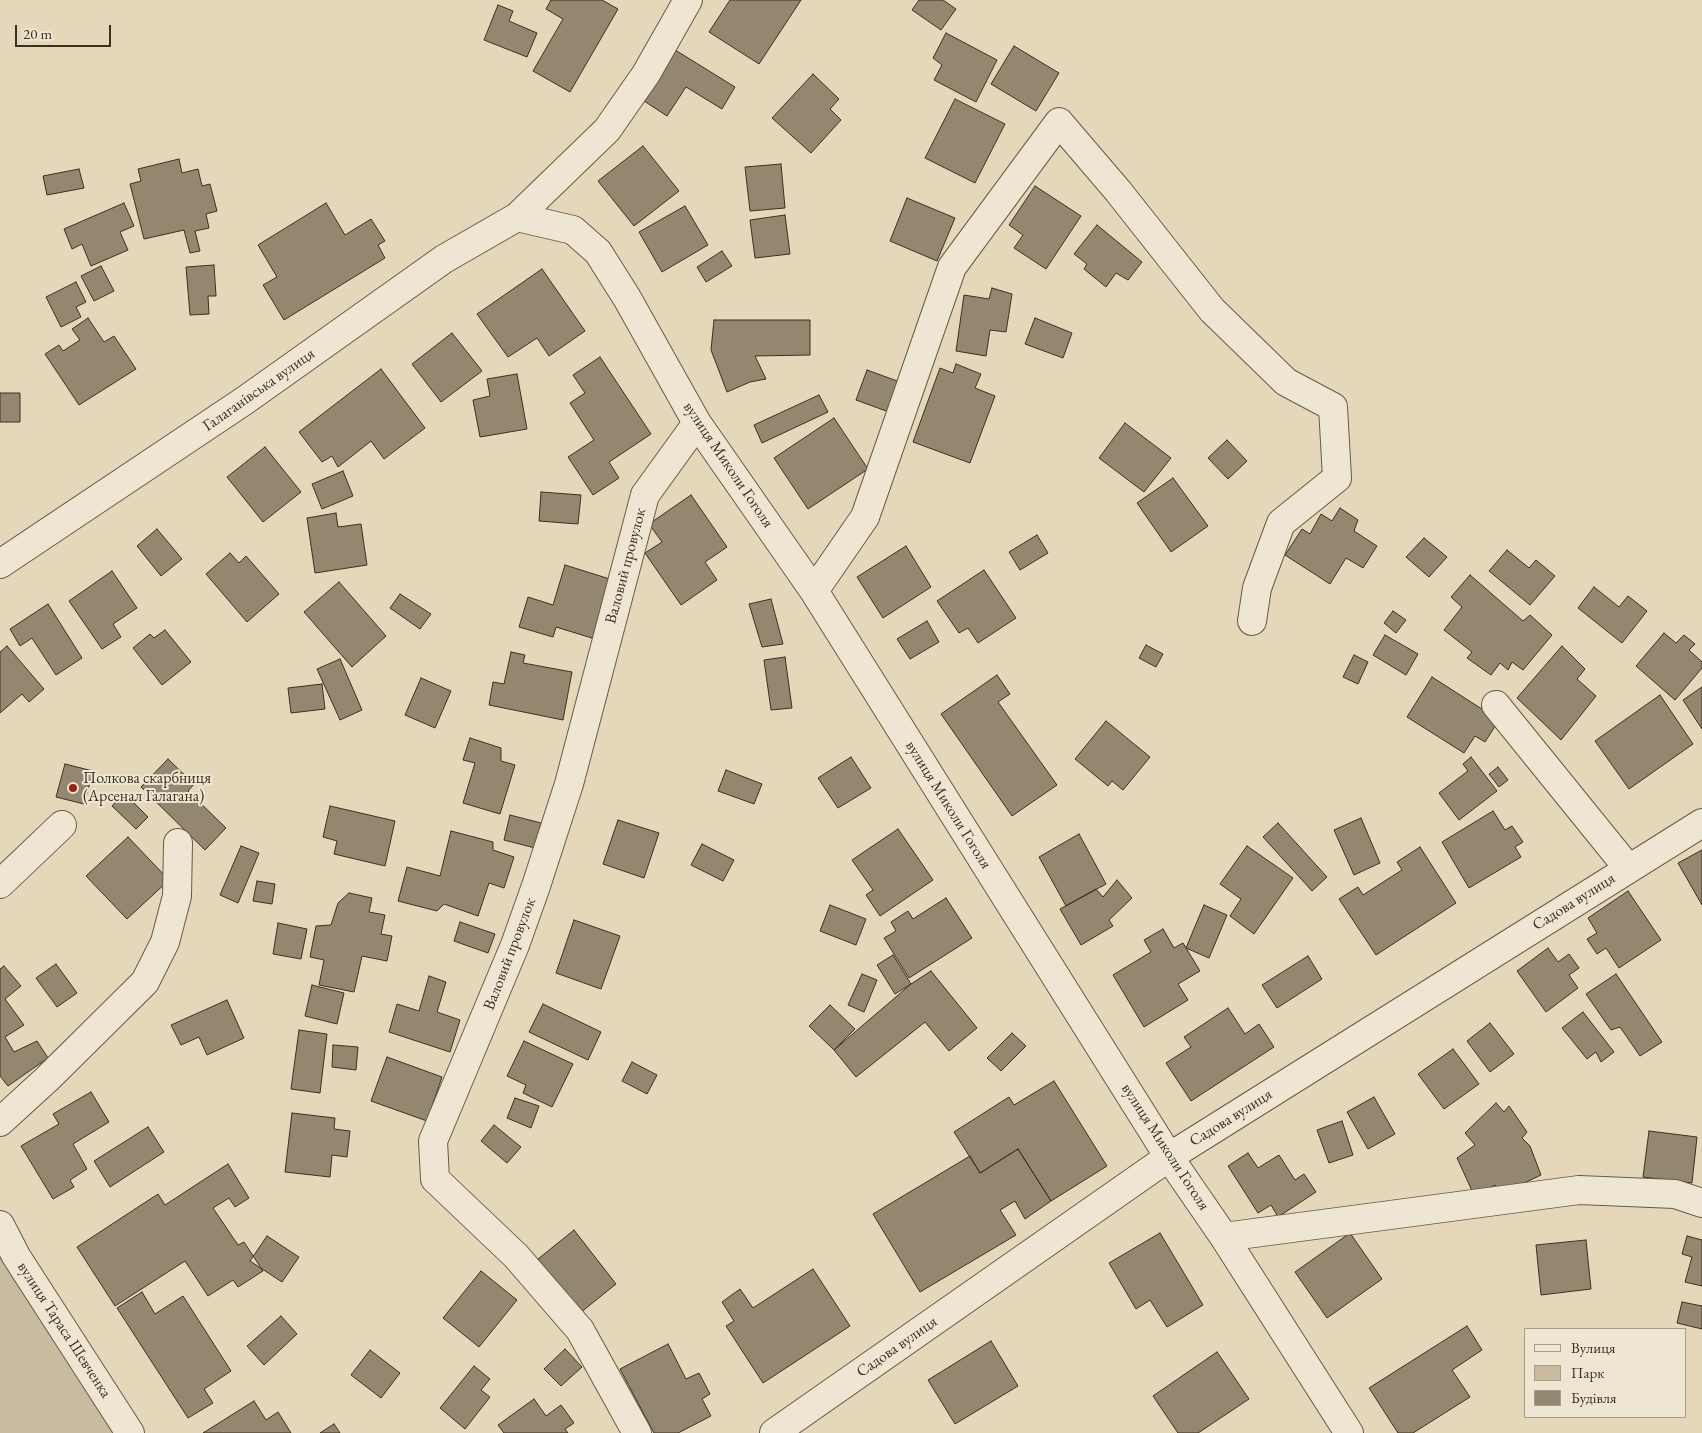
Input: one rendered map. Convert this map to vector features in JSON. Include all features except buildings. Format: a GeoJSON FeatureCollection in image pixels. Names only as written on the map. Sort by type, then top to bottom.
{"type":"FeatureCollection","features":[{"type":"Feature","properties":{"kind":"street","name":"Галаганівська вулиця"},"geometry":{"type":"LineString","coordinates":[[0,564],[244,401],[444,259],[518,217],[606,130],[646,74],[688,0]]}},
{"type":"Feature","properties":{"kind":"street"},"geometry":{"type":"LineString","coordinates":[[814,591],[865,517],[952,267],[1059,122],[1118,191],[1212,310],[1286,382],[1333,407],[1337,478],[1281,523],[1257,588],[1252,621]]}},
{"type":"Feature","properties":{"kind":"street","name":"вулиця Миколи Гоголя"},"geometry":{"type":"LineString","coordinates":[[518,217],[573,230],[598,252],[627,298],[697,423],[814,591],[1169,1157],[1224,1237],[1349,1433]]}},
{"type":"Feature","properties":{"kind":"street","name":"Валовий провулок"},"geometry":{"type":"LineString","coordinates":[[637,1433],[580,1330],[516,1256],[434,1179],[433,1141],[515,945],[542,867],[569,784],[644,495],[697,423]]}},
{"type":"Feature","properties":{"kind":"street"},"geometry":{"type":"LineString","coordinates":[[1496,704],[1628,868]]}},
{"type":"Feature","properties":{"kind":"street","name":"Садова вулиця"},"geometry":{"type":"LineString","coordinates":[[774,1433],[1169,1157],[1702,823]]}},
{"type":"Feature","properties":{"kind":"street"},"geometry":{"type":"LineString","coordinates":[[0,884],[62,825]]}},
{"type":"Feature","properties":{"kind":"street"},"geometry":{"type":"LineString","coordinates":[[0,1122],[47,1079],[145,982],[165,942],[176,896],[178,843]]}},
{"type":"Feature","properties":{"kind":"street"},"geometry":{"type":"LineString","coordinates":[[1224,1237],[1579,1190],[1675,1194],[1702,1203]]}},
{"type":"Feature","properties":{"kind":"street","name":"вулиця Тараса Шевченка"},"geometry":{"type":"LineString","coordinates":[[0,1225],[16,1256],[130,1433]]}},
{"type":"Feature","properties":{"kind":"green space"},"geometry":{"type":"Polygon","coordinates":[[[0,1256],[113,1433],[0,1433],[0,1256]]]}},
{"type":"Feature","properties":{"kind":"place","name":"Полкова скарбниця (Арсенал Галагана)"},"geometry":{"type":"Point","coordinates":[73,788]}}]}
